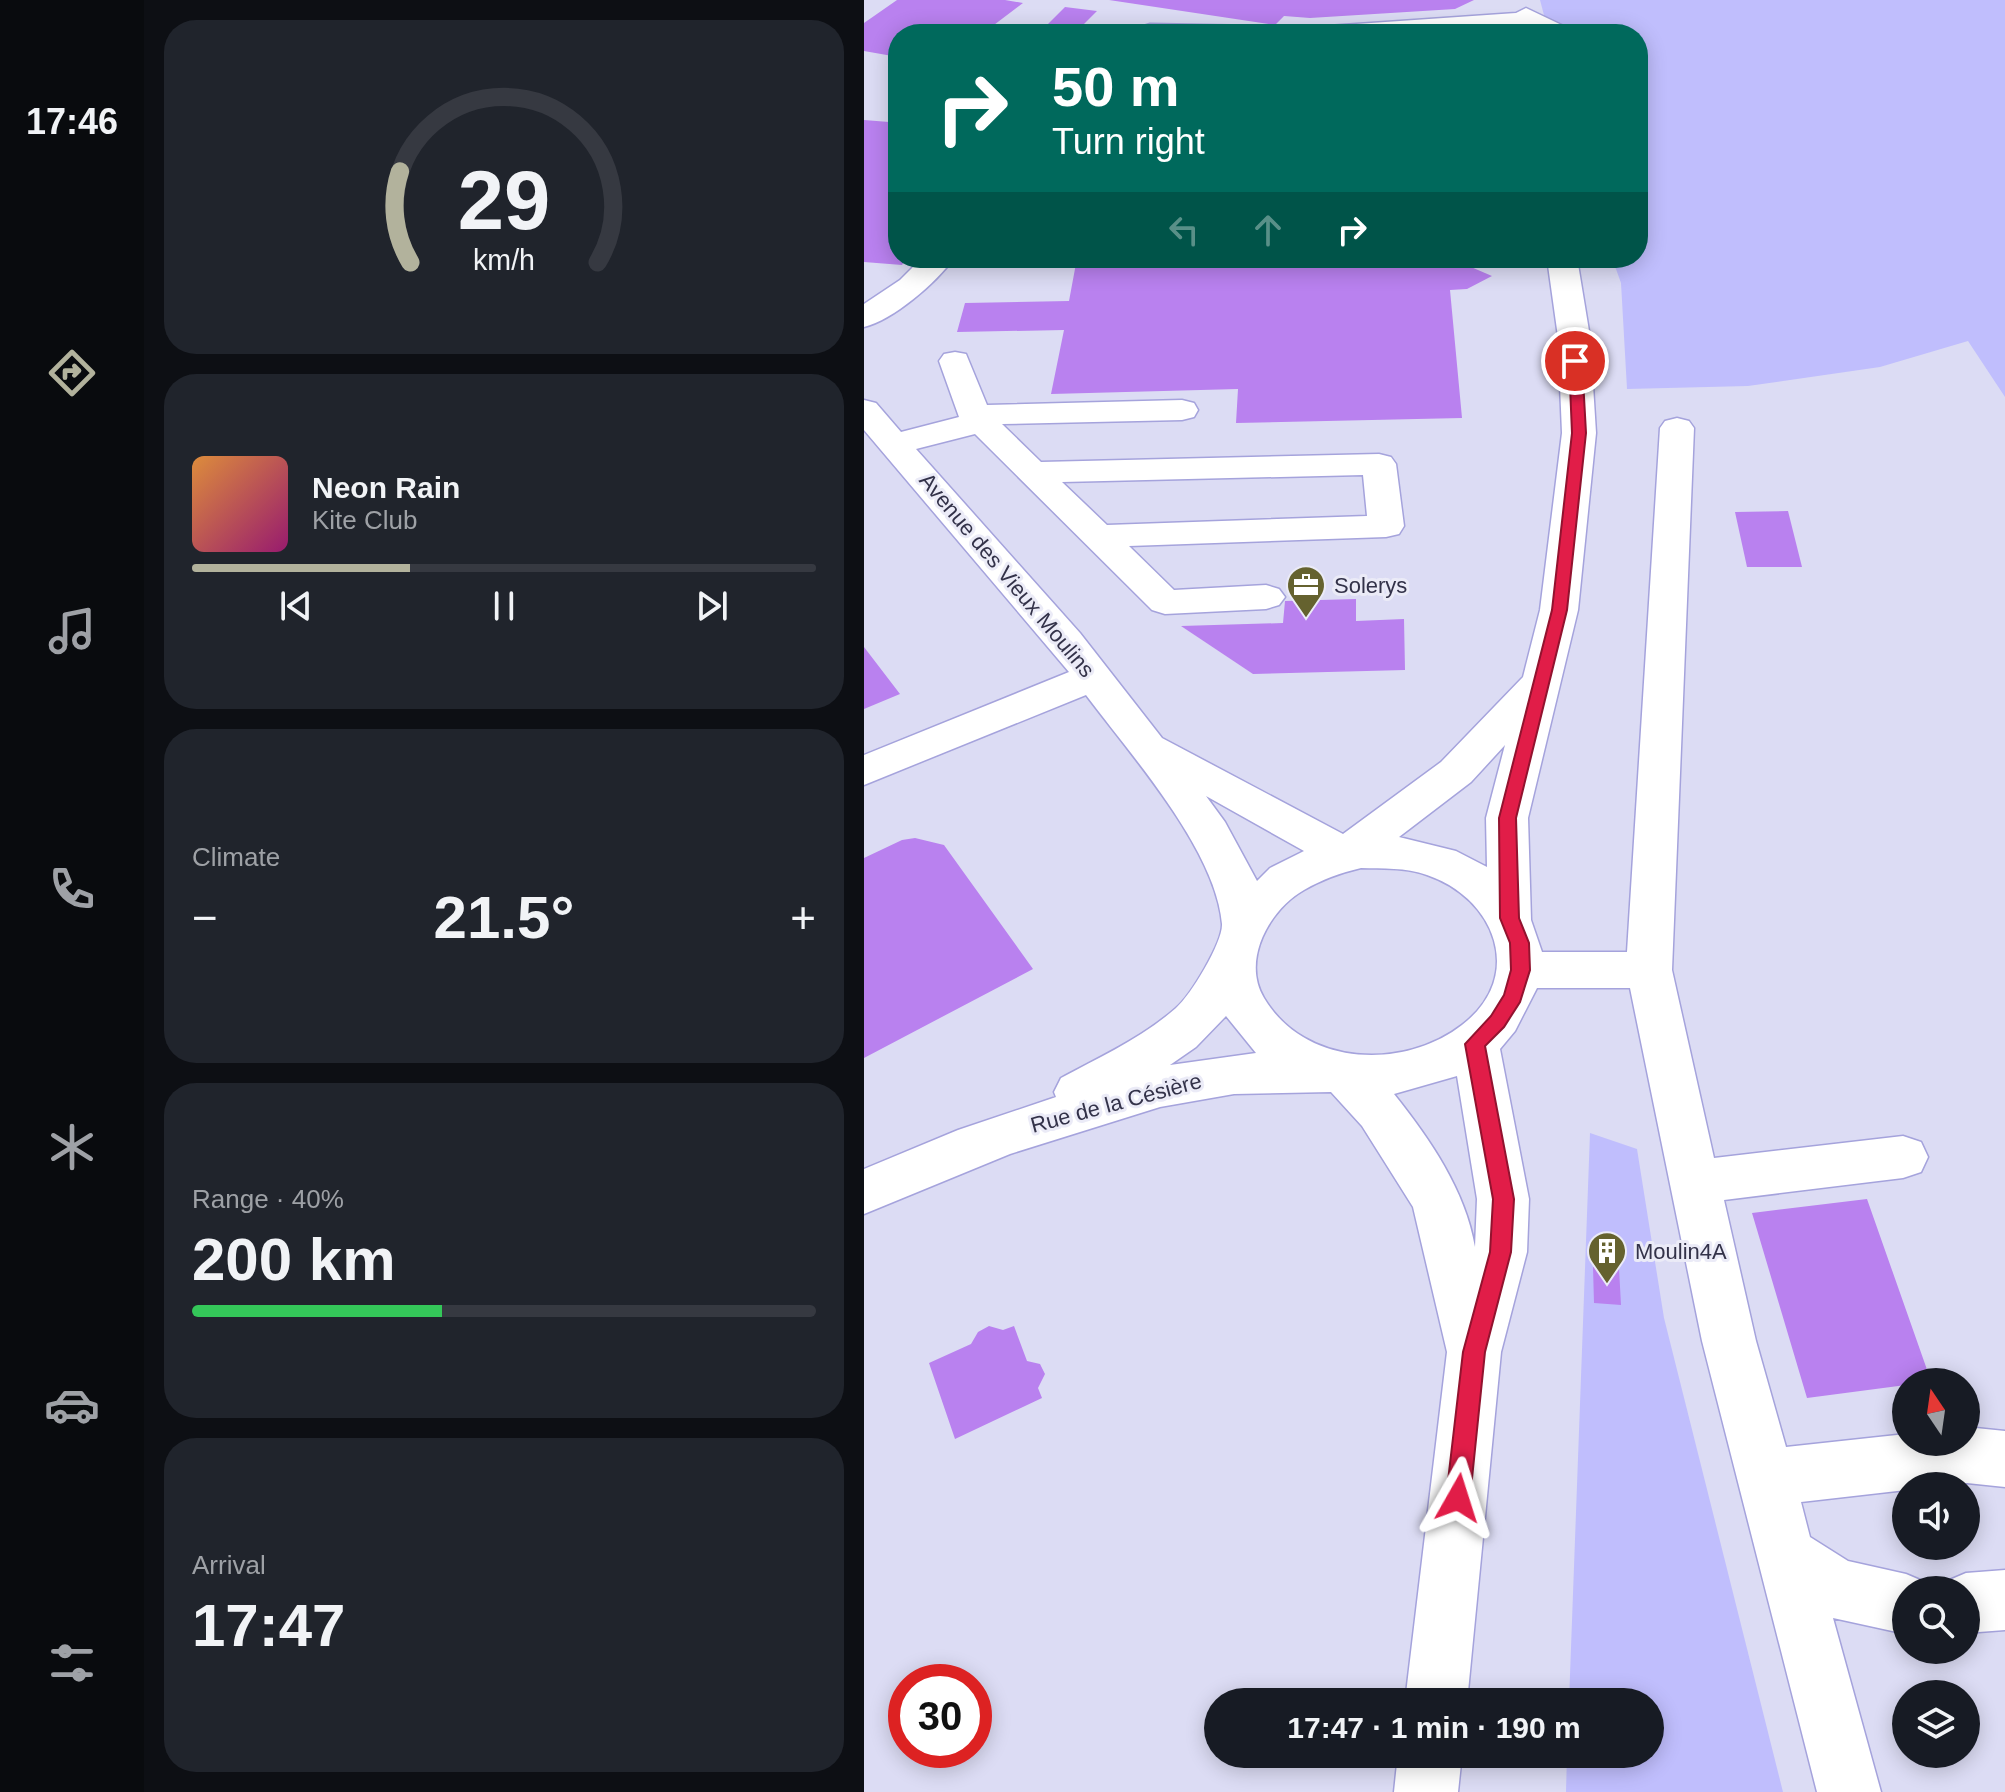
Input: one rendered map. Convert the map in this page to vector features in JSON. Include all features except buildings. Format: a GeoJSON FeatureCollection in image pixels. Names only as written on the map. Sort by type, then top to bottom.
{"type":"FeatureCollection","features":[{"type":"Feature","properties":{"kind":"street"},"geometry":{"type":"LineString","coordinates":[[1437,24],[1526,17]]}},
{"type":"Feature","properties":{"kind":"street"},"geometry":{"type":"LineString","coordinates":[[864,318],[911,286],[929,268]]}},
{"type":"Feature","properties":{"kind":"street"},"geometry":{"type":"LineString","coordinates":[[1510,918],[1507,818],[1559,610],[1579,433],[1574,337],[1564,268]]}},
{"type":"Feature","properties":{"kind":"street"},"geometry":{"type":"LineString","coordinates":[[955,361],[978,419],[1165,602],[1266,597]]}},
{"type":"Feature","properties":{"kind":"street","name":"Avenue des Vieux Moulins"},"geometry":{"type":"LineString","coordinates":[[864,410],[1067,642],[1210,833],[1237,885],[1239,938]]}},
{"type":"Feature","properties":{"kind":"street"},"geometry":{"type":"LineString","coordinates":[[895,445],[978,419],[1182,410]]}},
{"type":"Feature","properties":{"kind":"street"},"geometry":{"type":"LineString","coordinates":[[1677,428],[1649,970],[1729,1341],[1849,1792]]}},
{"type":"Feature","properties":{"kind":"street"},"geometry":{"type":"LineString","coordinates":[[1032,472],[1379,464],[1386,526],[1098,536]]}},
{"type":"Feature","properties":{"kind":"street"},"geometry":{"type":"LineString","coordinates":[[864,771],[1094,677]]}},
{"type":"Feature","properties":{"kind":"street"},"geometry":{"type":"LineString","coordinates":[[1345,855],[1456,772],[1542,681]]}},
{"type":"Feature","properties":{"kind":"street","name":"Avenue des Vieux Moulins"},"geometry":{"type":"LineString","coordinates":[[1144,743],[1345,855]]}},
{"type":"Feature","properties":{"kind":"street"},"geometry":{"type":"LineString","coordinates":[[1378,851],[1411,854],[1442,862],[1470,876],[1493,894],[1510,918],[1520,943],[1520,970],[1513,996],[1498,1022],[1475,1044],[1445,1060],[1411,1071],[1374,1075],[1338,1071],[1306,1062],[1278,1046],[1256,1026],[1241,1002],[1234,977],[1239,938],[1261,900],[1284,879],[1313,864],[1345,855],[1378,851]]}},
{"type":"Feature","properties":{"kind":"street","name":"Rue de la Césière"},"geometry":{"type":"LineString","coordinates":[[991,1139],[1124,1067],[1175,1035],[1207,1007],[1222,982],[1239,938]]}},
{"type":"Feature","properties":{"kind":"street"},"geometry":{"type":"LineString","coordinates":[[1520,970],[1649,970]]}},
{"type":"Feature","properties":{"kind":"street"},"geometry":{"type":"LineString","coordinates":[[1438,1688],[1474,1352],[1501,1252],[1503,1199],[1475,1044]]}},
{"type":"Feature","properties":{"kind":"street"},"geometry":{"type":"LineString","coordinates":[[1338,1071],[1366,1093],[1389,1124],[1442,1217],[1474,1352]]}},
{"type":"Feature","properties":{"kind":"street","name":"Rue de la Césière"},"geometry":{"type":"LineString","coordinates":[[864,1192],[991,1139],[1141,1092],[1199,1078],[1246,1073],[1338,1071]]}},
{"type":"Feature","properties":{"kind":"street"},"geometry":{"type":"LineString","coordinates":[[1694,1182],[1903,1157]]}},
{"type":"Feature","properties":{"kind":"street"},"geometry":{"type":"LineString","coordinates":[[1765,1478],[1967,1455],[2005,1459]]}},
{"type":"Feature","properties":{"kind":"street"},"geometry":{"type":"LineString","coordinates":[[1787,1556],[1836,1589],[1892,1601]]}},
{"type":"Feature","properties":{"kind":"street"},"geometry":{"type":"LineString","coordinates":[[1980,1602],[2005,1600]]}},
{"type":"Feature","properties":{"kind":"street"},"geometry":{"type":"LineString","coordinates":[[1426,1792],[1429,1768]]}},
{"type":"Feature","properties":{"kind":"shaded area"},"geometry":{"type":"Polygon","coordinates":[[[1540,0],[2005,0],[2005,397],[1968,341],[1880,367],[1748,386],[1627,389],[1621,283],[1616,268],[1648,268],[1648,24],[1546,24],[1540,0]]]}},
{"type":"Feature","properties":{"kind":"shaded area"},"geometry":{"type":"Polygon","coordinates":[[[1590,1133],[1637,1149],[1664,1318],[1783,1792],[1566,1792],[1567,1768],[1664,1768],[1664,1688],[1570,1688],[1590,1133]]]}},
{"type":"Feature","properties":{"kind":"place","name":"Solerys"},"geometry":{"type":"Point","coordinates":[1306,619]}},
{"type":"Feature","properties":{"kind":"place","name":"Moulin4A"},"geometry":{"type":"Point","coordinates":[1607,1285]}},
{"type":"Feature","properties":{"kind":"route"},"geometry":{"type":"LineString","coordinates":[[1458,1498],[1474,1352],[1501,1252],[1503,1199],[1475,1044],[1498,1022],[1513,996],[1520,970],[1520,943],[1510,918],[1507,818],[1559,610],[1579,433],[1575,361]]}}]}
